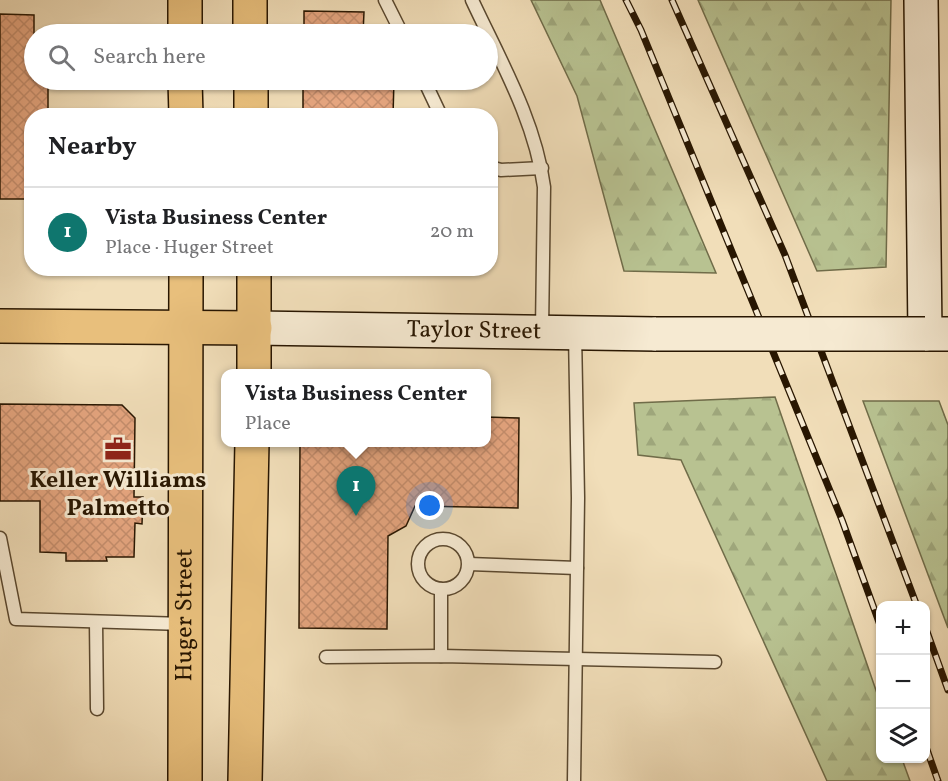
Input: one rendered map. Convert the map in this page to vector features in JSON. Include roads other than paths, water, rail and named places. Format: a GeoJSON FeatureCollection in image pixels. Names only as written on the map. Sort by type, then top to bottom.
{"type":"FeatureCollection","features":[{"type":"Feature","properties":{"kind":"highway"},"geometry":{"type":"LineString","coordinates":[[185,0],[185,24]]}},
{"type":"Feature","properties":{"kind":"highway"},"geometry":{"type":"LineString","coordinates":[[250,0],[250,24]]}},
{"type":"Feature","properties":{"kind":"highway"},"geometry":{"type":"LineString","coordinates":[[185,90],[186,108]]}},
{"type":"Feature","properties":{"kind":"highway"},"geometry":{"type":"LineString","coordinates":[[251,90],[251,108]]}},
{"type":"Feature","properties":{"kind":"highway","name":"Huger Street"},"geometry":{"type":"LineString","coordinates":[[185,781],[186,276]]}},
{"type":"Feature","properties":{"kind":"highway"},"geometry":{"type":"LineString","coordinates":[[254,276],[254,369]]}},
{"type":"Feature","properties":{"kind":"highway","name":"Taylor Street"},"geometry":{"type":"LineString","coordinates":[[0,327],[255,328]]}},
{"type":"Feature","properties":{"kind":"highway"},"geometry":{"type":"LineString","coordinates":[[245,781],[252,447]]}},
{"type":"Feature","properties":{"kind":"main road"},"geometry":{"type":"LineString","coordinates":[[921,0],[936,334]]}},
{"type":"Feature","properties":{"kind":"main road","name":"Taylor Street"},"geometry":{"type":"LineString","coordinates":[[255,328],[656,334],[936,334]]}},
{"type":"Feature","properties":{"kind":"lane"},"geometry":{"type":"LineString","coordinates":[[385,0],[397,24]]}},
{"type":"Feature","properties":{"kind":"lane"},"geometry":{"type":"LineString","coordinates":[[472,0],[483,24]]}},
{"type":"Feature","properties":{"kind":"lane"},"geometry":{"type":"LineString","coordinates":[[498,55],[519,99],[542,168],[544,187],[542,332]]}},
{"type":"Feature","properties":{"kind":"lane"},"geometry":{"type":"LineString","coordinates":[[429,90],[437,108]]}},
{"type":"Feature","properties":{"kind":"lane"},"geometry":{"type":"LineString","coordinates":[[498,168],[542,168]]}},
{"type":"Feature","properties":{"kind":"lane"},"geometry":{"type":"LineString","coordinates":[[574,332],[578,498],[574,781]]}},
{"type":"Feature","properties":{"kind":"lane"},"geometry":{"type":"LineString","coordinates":[[0,538],[16,619],[187,624]]}},
{"type":"Feature","properties":{"kind":"lane"},"geometry":{"type":"LineString","coordinates":[[435,540],[451,540],[464,549],[469,564],[463,579],[450,588],[441,589],[433,586],[421,575],[419,558],[428,544],[435,540]]}},
{"type":"Feature","properties":{"kind":"lane"},"geometry":{"type":"LineString","coordinates":[[469,564],[577,568]]}},
{"type":"Feature","properties":{"kind":"lane"},"geometry":{"type":"LineString","coordinates":[[441,589],[441,656]]}},
{"type":"Feature","properties":{"kind":"lane"},"geometry":{"type":"LineString","coordinates":[[96,622],[97,709]]}},
{"type":"Feature","properties":{"kind":"lane"},"geometry":{"type":"LineString","coordinates":[[326,657],[576,657],[715,662]]}},
{"type":"Feature","properties":{"kind":"railway"},"geometry":{"type":"LineString","coordinates":[[626,0],[641,30],[842,520],[876,614]]}},
{"type":"Feature","properties":{"kind":"railway"},"geometry":{"type":"LineString","coordinates":[[672,0],[785,255],[915,601]]}},
{"type":"Feature","properties":{"kind":"railway"},"geometry":{"type":"LineString","coordinates":[[930,640],[948,690]]}},
{"type":"Feature","properties":{"kind":"railway"},"geometry":{"type":"LineString","coordinates":[[930,758],[938,781]]}},
{"type":"Feature","properties":{"kind":"place","name":"Keller Williams Palmetto"},"geometry":{"type":"Point","coordinates":[118,449]}},
{"type":"Feature","properties":{"kind":"place","name":"Vista Business Center"},"geometry":{"type":"Point","coordinates":[356,516]}}]}
